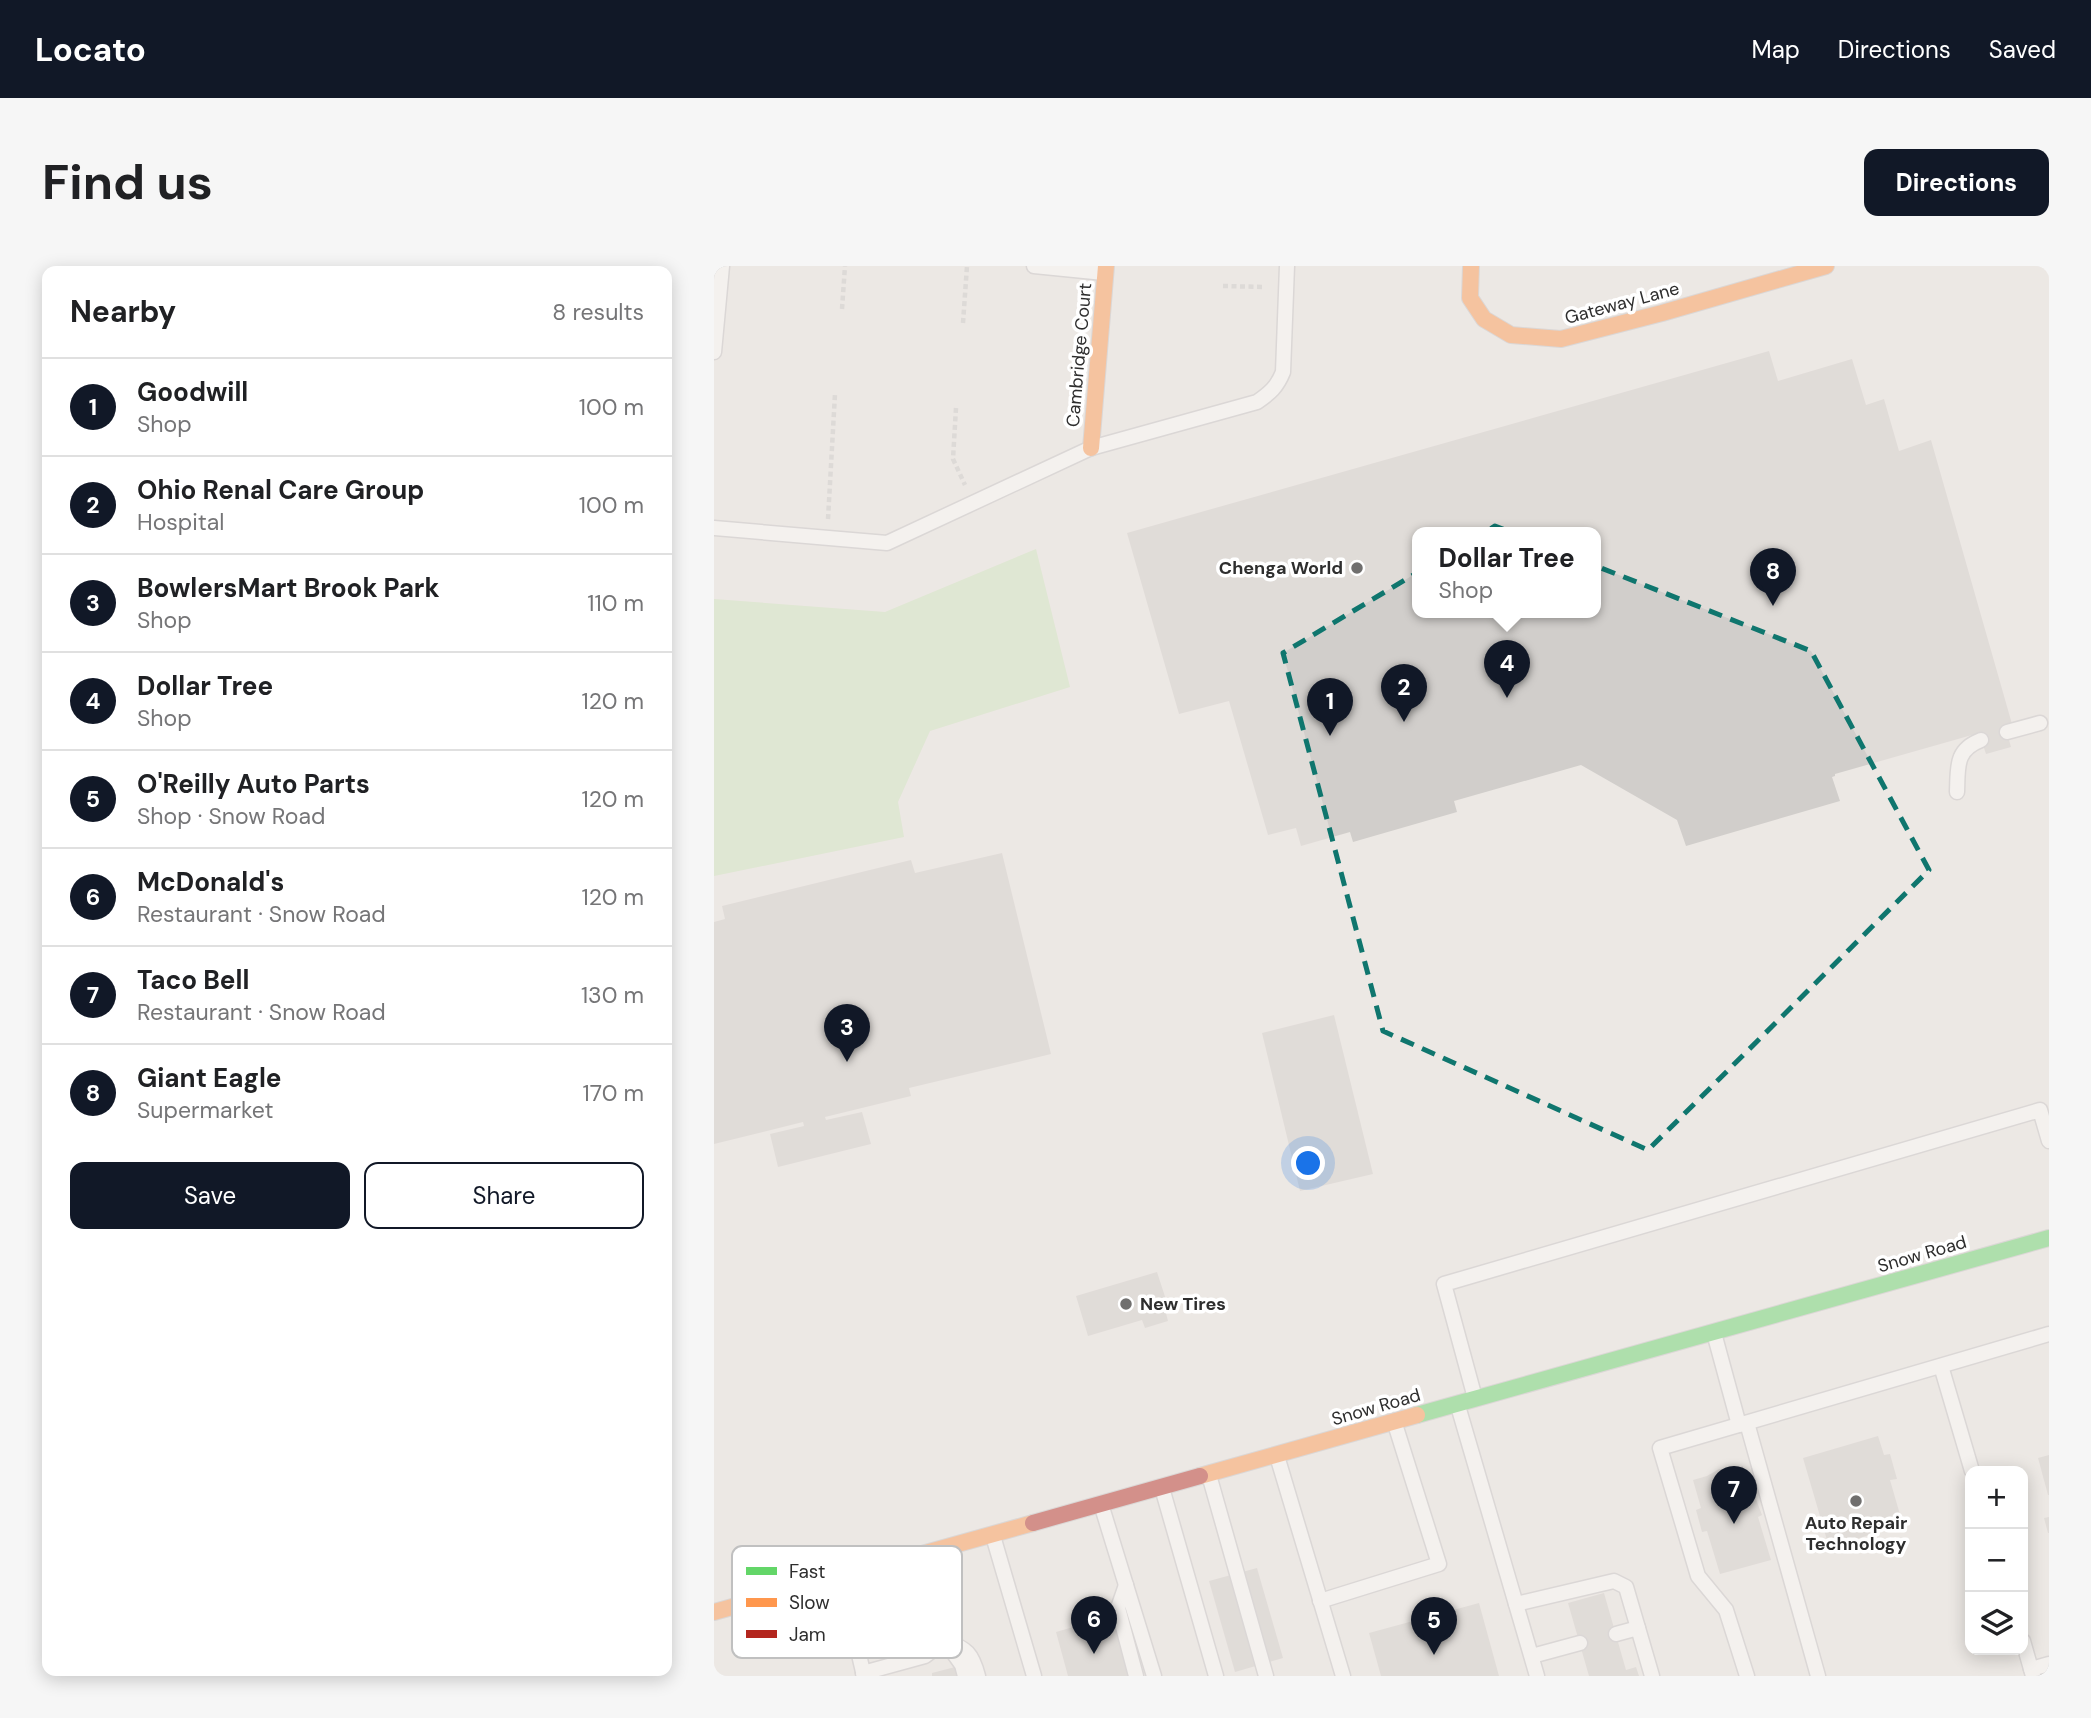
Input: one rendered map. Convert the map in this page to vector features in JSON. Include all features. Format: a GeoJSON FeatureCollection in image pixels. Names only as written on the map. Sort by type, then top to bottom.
{"type":"FeatureCollection","features":[{"type":"Feature","properties":{"kind":"main road","name":"Gateway Lane"},"geometry":{"type":"LineString","coordinates":[[1471,266],[1470,298],[1484,319],[1511,335],[1561,339],[1825,266]]}},
{"type":"Feature","properties":{"kind":"main road","name":"Cambridge Court"},"geometry":{"type":"LineString","coordinates":[[1091,448],[1106,269]]}},
{"type":"Feature","properties":{"kind":"main road","name":"Snow Road"},"geometry":{"type":"LineString","coordinates":[[951,1546],[2049,1238]]}},
{"type":"Feature","properties":{"kind":"main road","name":"Snow Road"},"geometry":{"type":"LineString","coordinates":[[714,1612],[732,1607]]}},
{"type":"Feature","properties":{"kind":"lane"},"geometry":{"type":"LineString","coordinates":[[714,352],[722,266]]}},
{"type":"Feature","properties":{"kind":"lane"},"geometry":{"type":"LineString","coordinates":[[1034,266],[1106,269]]}},
{"type":"Feature","properties":{"kind":"lane"},"geometry":{"type":"LineString","coordinates":[[714,528],[887,543],[1091,448],[1257,402],[1277,386],[1283,372],[1287,266]]}},
{"type":"Feature","properties":{"kind":"lane"},"geometry":{"type":"LineString","coordinates":[[2007,732],[2040,723]]}},
{"type":"Feature","properties":{"kind":"lane"},"geometry":{"type":"LineString","coordinates":[[1957,792],[1963,750],[1982,740]]}},
{"type":"Feature","properties":{"kind":"lane"},"geometry":{"type":"LineString","coordinates":[[1475,1399],[1444,1284],[2044,1108],[2049,1141]]}},
{"type":"Feature","properties":{"kind":"lane"},"geometry":{"type":"LineString","coordinates":[[1714,1332],[1818,1676]]}},
{"type":"Feature","properties":{"kind":"lane"},"geometry":{"type":"LineString","coordinates":[[1746,1676],[1726,1610],[1698,1576],[1660,1448],[2049,1334]]}},
{"type":"Feature","properties":{"kind":"lane"},"geometry":{"type":"LineString","coordinates":[[1941,1366],[1971,1466]]}},
{"type":"Feature","properties":{"kind":"lane"},"geometry":{"type":"LineString","coordinates":[[1458,1404],[1537,1676]]}},
{"type":"Feature","properties":{"kind":"lane"},"geometry":{"type":"LineString","coordinates":[[1320,1601],[1439,1564],[1395,1422]]}},
{"type":"Feature","properties":{"kind":"lane"},"geometry":{"type":"LineString","coordinates":[[1276,1455],[1343,1676]]}},
{"type":"Feature","properties":{"kind":"lane"},"geometry":{"type":"LineString","coordinates":[[1208,1474],[1266,1676]]}},
{"type":"Feature","properties":{"kind":"lane"},"geometry":{"type":"LineString","coordinates":[[1162,1487],[1216,1676]]}},
{"type":"Feature","properties":{"kind":"lane"},"geometry":{"type":"LineString","coordinates":[[1101,1504],[1154,1676]]}},
{"type":"Feature","properties":{"kind":"lane"},"geometry":{"type":"LineString","coordinates":[[992,1534],[1034,1676]]}},
{"type":"Feature","properties":{"kind":"lane"},"geometry":{"type":"LineString","coordinates":[[1516,1604],[1614,1581],[1626,1587],[1651,1676]]}},
{"type":"Feature","properties":{"kind":"lane"},"geometry":{"type":"LineString","coordinates":[[1126,1585],[1118,1608],[1136,1676]]}},
{"type":"Feature","properties":{"kind":"lane"},"geometry":{"type":"LineString","coordinates":[[1616,1634],[1638,1628]]}},
{"type":"Feature","properties":{"kind":"lane"},"geometry":{"type":"LineString","coordinates":[[1532,1657],[1580,1643]]}},
{"type":"Feature","properties":{"kind":"lane"},"geometry":{"type":"LineString","coordinates":[[962,1647],[974,1662],[978,1676]]}},
{"type":"Feature","properties":{"kind":"lane"},"geometry":{"type":"LineString","coordinates":[[2028,1655],[2035,1674]]}},
{"type":"Feature","properties":{"kind":"lane"},"geometry":{"type":"LineString","coordinates":[[863,1674],[921,1658]]}},
{"type":"Feature","properties":{"kind":"lane"},"geometry":{"type":"LineString","coordinates":[[957,1658],[965,1676]]}},
{"type":"Feature","properties":{"kind":"lane"},"geometry":{"type":"LineString","coordinates":[[2035,1674],[2049,1664]]}},
{"type":"Feature","properties":{"kind":"lane"},"geometry":{"type":"LineString","coordinates":[[2035,1674],[2049,1674]]}},
{"type":"Feature","properties":{"kind":"path"},"geometry":{"type":"LineString","coordinates":[[842,309],[845,266]]}},
{"type":"Feature","properties":{"kind":"path"},"geometry":{"type":"LineString","coordinates":[[963,323],[967,266]]}},
{"type":"Feature","properties":{"kind":"path"},"geometry":{"type":"LineString","coordinates":[[1223,286],[1248,287]]}},
{"type":"Feature","properties":{"kind":"path"},"geometry":{"type":"LineString","coordinates":[[827,538],[835,394]]}},
{"type":"Feature","properties":{"kind":"path"},"geometry":{"type":"LineString","coordinates":[[957,408],[953,459],[957,468]]}},
{"type":"Feature","properties":{"kind":"highlighted area"},"geometry":{"type":"Polygon","coordinates":[[[1495,526],[1811,651],[1929,870],[1648,1150],[1383,1031],[1283,653],[1495,526]]]}},
{"type":"Feature","properties":{"kind":"green space"},"geometry":{"type":"Polygon","coordinates":[[[1036,549],[1070,687],[930,731],[898,802],[904,837],[714,876],[714,599],[885,612],[1036,549]]]}},
{"type":"Feature","properties":{"kind":"building"},"geometry":{"type":"Polygon","coordinates":[[[1769,351],[1778,381],[1852,359],[1866,405],[1884,399],[1899,451],[1931,440],[2012,724],[2005,726],[2011,747],[1986,754],[1979,733],[1835,774],[1832,777],[1840,801],[1686,846],[1677,820],[1581,765],[1454,801],[1457,812],[1353,842],[1350,832],[1301,846],[1296,828],[1268,835],[1229,701],[1179,714],[1127,533],[1769,351]]]}},
{"type":"Feature","properties":{"kind":"building"},"geometry":{"type":"Polygon","coordinates":[[[1002,853],[1051,1054],[909,1088],[911,1096],[825,1117],[826,1120],[862,1112],[871,1144],[778,1167],[770,1134],[804,1126],[803,1122],[714,1144],[714,922],[725,919],[722,906],[911,860],[915,873],[1002,853]]]}},
{"type":"Feature","properties":{"kind":"building"},"geometry":{"type":"Polygon","coordinates":[[[1334,1015],[1373,1174],[1300,1191],[1262,1033],[1334,1015]]]}},
{"type":"Feature","properties":{"kind":"building"},"geometry":{"type":"Polygon","coordinates":[[[1157,1272],[1170,1312],[1166,1313],[1168,1321],[1145,1328],[1142,1320],[1088,1336],[1076,1296],[1157,1272]]]}},
{"type":"Feature","properties":{"kind":"building"},"geometry":{"type":"Polygon","coordinates":[[[1878,1436],[1884,1455],[1890,1454],[1897,1479],[1890,1480],[1903,1525],[1829,1547],[1803,1458],[1878,1436]]]}},
{"type":"Feature","properties":{"kind":"building"},"geometry":{"type":"Polygon","coordinates":[[[2049,1455],[2049,1495],[2048,1495],[2038,1458],[2049,1455]]]}},
{"type":"Feature","properties":{"kind":"building"},"geometry":{"type":"Polygon","coordinates":[[[1743,1466],[1751,1494],[1754,1494],[1762,1515],[1758,1517],[1771,1560],[1720,1574],[1707,1531],[1702,1532],[1696,1510],[1701,1508],[1693,1480],[1719,1469],[1728,1470],[1743,1466]]]}},
{"type":"Feature","properties":{"kind":"building"},"geometry":{"type":"Polygon","coordinates":[[[2049,1517],[2049,1533],[2048,1533],[2044,1518],[2049,1517]]]}},
{"type":"Feature","properties":{"kind":"building"},"geometry":{"type":"Polygon","coordinates":[[[1257,1568],[1283,1658],[1235,1672],[1209,1581],[1257,1568]]]}},
{"type":"Feature","properties":{"kind":"building"},"geometry":{"type":"Polygon","coordinates":[[[1604,1593],[1626,1670],[1636,1667],[1639,1676],[1589,1676],[1568,1603],[1604,1593]]]}},
{"type":"Feature","properties":{"kind":"building"},"geometry":{"type":"Polygon","coordinates":[[[1479,1603],[1499,1676],[1381,1676],[1369,1633],[1479,1603]]]}},
{"type":"Feature","properties":{"kind":"building"},"geometry":{"type":"Polygon","coordinates":[[[1115,1615],[1132,1676],[1068,1676],[1056,1632],[1115,1615]]]}},
{"type":"Feature","properties":{"kind":"building"},"geometry":{"type":"Polygon","coordinates":[[[959,1666],[961,1676],[932,1676],[932,1673],[959,1666]]]}},
{"type":"Feature","properties":{"kind":"traffic: fast"},"geometry":{"type":"LineString","coordinates":[[1417,1415],[2049,1238]]}},
{"type":"Feature","properties":{"kind":"traffic: slow"},"geometry":{"type":"LineString","coordinates":[[1091,448],[1106,266]]}},
{"type":"Feature","properties":{"kind":"traffic: slow"},"geometry":{"type":"LineString","coordinates":[[1471,266],[1470,298],[1484,319],[1511,335],[1561,339],[1826,266]]}},
{"type":"Feature","properties":{"kind":"traffic: slow"},"geometry":{"type":"LineString","coordinates":[[1200,1476],[1417,1415]]}},
{"type":"Feature","properties":{"kind":"traffic: slow"},"geometry":{"type":"LineString","coordinates":[[951,1546],[1033,1523]]}},
{"type":"Feature","properties":{"kind":"traffic: slow"},"geometry":{"type":"LineString","coordinates":[[714,1612],[732,1607]]}},
{"type":"Feature","properties":{"kind":"traffic: jam"},"geometry":{"type":"LineString","coordinates":[[1033,1523],[1200,1476]]}},
{"type":"Feature","properties":{"kind":"place","name":"Chenga World"},"geometry":{"type":"Point","coordinates":[1357,568]}},
{"type":"Feature","properties":{"kind":"place","name":"Giant Eagle"},"geometry":{"type":"Point","coordinates":[1773,606]}},
{"type":"Feature","properties":{"kind":"place","name":"Dollar Tree"},"geometry":{"type":"Point","coordinates":[1507,698]}},
{"type":"Feature","properties":{"kind":"place","name":"Ohio Renal Care Group"},"geometry":{"type":"Point","coordinates":[1404,722]}},
{"type":"Feature","properties":{"kind":"place","name":"Goodwill"},"geometry":{"type":"Point","coordinates":[1330,736]}},
{"type":"Feature","properties":{"kind":"place","name":"BowlersMart Brook Park"},"geometry":{"type":"Point","coordinates":[847,1062]}},
{"type":"Feature","properties":{"kind":"place","name":"New Tires"},"geometry":{"type":"Point","coordinates":[1126,1304]}},
{"type":"Feature","properties":{"kind":"place","name":"Auto Repair Technology"},"geometry":{"type":"Point","coordinates":[1856,1501]}},
{"type":"Feature","properties":{"kind":"place","name":"Taco Bell"},"geometry":{"type":"Point","coordinates":[1734,1524]}},
{"type":"Feature","properties":{"kind":"place","name":"McDonald's"},"geometry":{"type":"Point","coordinates":[1094,1654]}},
{"type":"Feature","properties":{"kind":"place","name":"O'Reilly Auto Parts"},"geometry":{"type":"Point","coordinates":[1434,1655]}}]}
